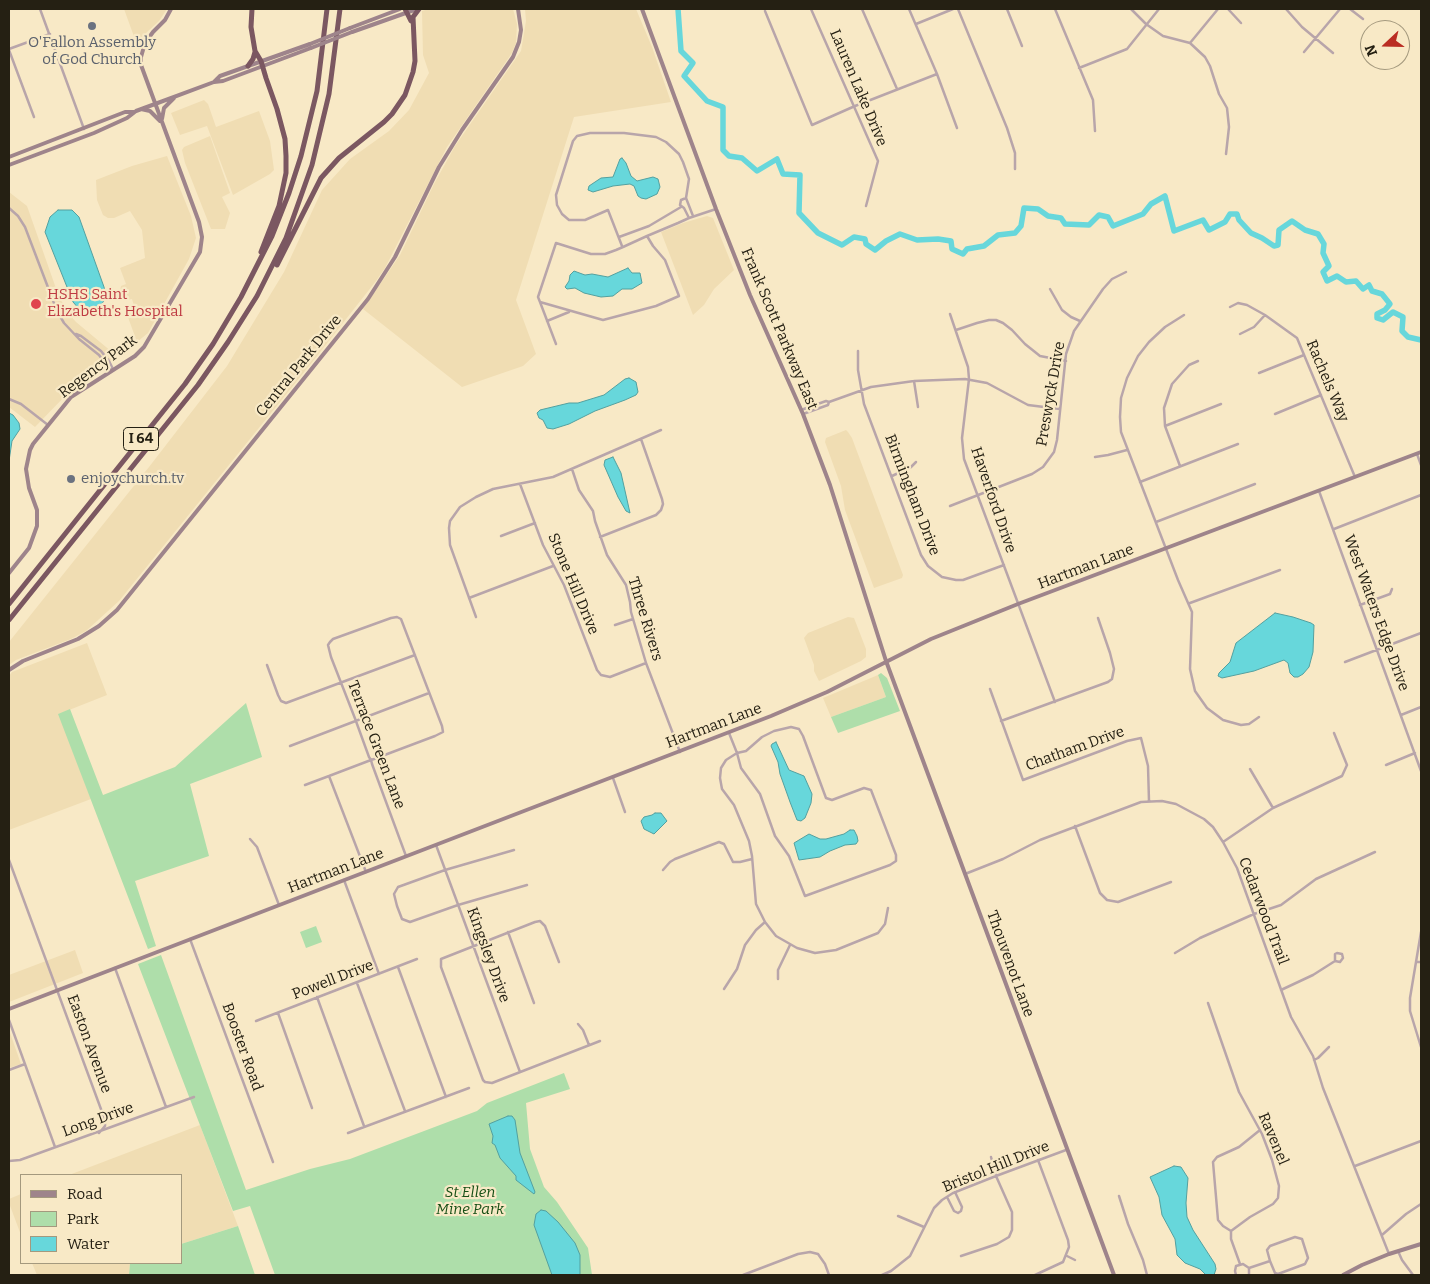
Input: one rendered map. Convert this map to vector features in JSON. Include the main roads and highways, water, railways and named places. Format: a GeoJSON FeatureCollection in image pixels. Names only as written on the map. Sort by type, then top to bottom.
{"type":"FeatureCollection","features":[{"type":"Feature","properties":{"kind":"highway"},"geometry":{"type":"LineString","coordinates":[[252,9],[252,27],[256,52],[262,64],[285,139],[286,173],[279,206],[258,264]]}},
{"type":"Feature","properties":{"kind":"highway","name":"I 64"},"geometry":{"type":"LineString","coordinates":[[9,604],[200,364],[228,321],[258,264],[282,212],[306,137],[320,68],[327,9]]}},
{"type":"Feature","properties":{"kind":"highway","name":"I 64"},"geometry":{"type":"LineString","coordinates":[[9,620],[198,385],[257,296],[286,238],[312,165],[329,94],[340,9]]}},
{"type":"Feature","properties":{"kind":"highway"},"geometry":{"type":"LineString","coordinates":[[257,296],[264,289],[321,178],[339,158],[384,122],[405,95],[415,61],[412,24],[413,17],[418,9]]}},
{"type":"Feature","properties":{"kind":"highway"},"geometry":{"type":"LineString","coordinates":[[406,11],[412,24]]}},
{"type":"Feature","properties":{"kind":"highway"},"geometry":{"type":"LineString","coordinates":[[248,66],[256,52]]}},
{"type":"Feature","properties":{"kind":"water"},"geometry":{"type":"Polygon","coordinates":[[[622,158],[631,176],[637,181],[653,177],[658,179],[660,187],[657,194],[646,199],[641,198],[638,196],[634,186],[630,184],[613,186],[593,192],[588,190],[589,186],[601,178],[613,177],[622,158]]]}},
{"type":"Feature","properties":{"kind":"water"},"geometry":{"type":"Polygon","coordinates":[[[58,210],[72,210],[79,217],[106,296],[102,304],[96,308],[80,310],[73,302],[45,232],[50,217],[58,210]]]}},
{"type":"Feature","properties":{"kind":"water"},"geometry":{"type":"Polygon","coordinates":[[[628,268],[632,273],[640,273],[642,283],[632,289],[622,289],[613,296],[601,297],[584,293],[575,288],[567,289],[565,287],[570,275],[574,271],[585,275],[592,274],[608,277],[628,268]]]}},
{"type":"Feature","properties":{"kind":"water"},"geometry":{"type":"Polygon","coordinates":[[[629,378],[636,382],[638,392],[636,395],[625,400],[553,429],[547,428],[543,420],[539,418],[537,413],[540,410],[569,403],[578,403],[604,395],[629,378]]]}},
{"type":"Feature","properties":{"kind":"water"},"geometry":{"type":"Polygon","coordinates":[[[9,413],[19,423],[20,429],[12,441],[9,461],[9,413]]]}},
{"type":"Feature","properties":{"kind":"water"},"geometry":{"type":"Polygon","coordinates":[[[613,457],[621,473],[630,513],[626,511],[618,497],[604,465],[605,460],[613,457]]]}},
{"type":"Feature","properties":{"kind":"water"},"geometry":{"type":"Polygon","coordinates":[[[1275,613],[1314,625],[1313,652],[1309,667],[1303,674],[1294,677],[1290,673],[1288,663],[1284,660],[1254,671],[1222,678],[1218,676],[1230,662],[1236,643],[1275,613]]]}},
{"type":"Feature","properties":{"kind":"water"},"geometry":{"type":"Polygon","coordinates":[[[776,742],[789,770],[804,776],[812,794],[811,803],[805,818],[801,821],[797,820],[771,746],[776,742]]]}},
{"type":"Feature","properties":{"kind":"water"},"geometry":{"type":"Polygon","coordinates":[[[661,813],[667,821],[654,834],[644,829],[641,821],[644,817],[661,813]]]}},
{"type":"Feature","properties":{"kind":"water"},"geometry":{"type":"Polygon","coordinates":[[[854,830],[857,836],[858,841],[856,844],[845,845],[820,857],[799,860],[794,843],[809,834],[820,839],[826,839],[844,834],[854,830]]]}},
{"type":"Feature","properties":{"kind":"water"},"geometry":{"type":"Polygon","coordinates":[[[512,1116],[515,1120],[520,1153],[535,1192],[534,1194],[516,1180],[516,1176],[500,1158],[495,1145],[492,1143],[493,1136],[489,1124],[512,1116]]]}},
{"type":"Feature","properties":{"kind":"water"},"geometry":{"type":"Polygon","coordinates":[[[1174,1166],[1181,1167],[1188,1178],[1187,1217],[1215,1264],[1214,1275],[1206,1275],[1200,1269],[1185,1263],[1177,1255],[1175,1239],[1162,1215],[1159,1197],[1150,1177],[1174,1166]]]}},
{"type":"Feature","properties":{"kind":"water"},"geometry":{"type":"Polygon","coordinates":[[[541,1210],[546,1211],[558,1222],[575,1243],[580,1255],[580,1275],[552,1275],[534,1225],[536,1214],[541,1210]]]}},
{"type":"Feature","properties":{"kind":"waterway"},"geometry":{"type":"LineString","coordinates":[[678,9],[681,51],[693,63],[684,76],[707,101],[723,107],[723,150],[729,156],[742,158],[757,171],[777,159],[783,174],[800,175],[799,213],[818,233],[842,245],[854,237],[865,239],[866,244],[875,250],[886,241],[900,234],[917,240],[938,239],[951,241],[952,249],[963,254],[967,249],[984,246],[998,235],[1015,233],[1021,226],[1024,208],[1038,209],[1048,216],[1061,218],[1065,224],[1089,225],[1099,215],[1108,217],[1113,226],[1143,214],[1151,204],[1165,196],[1174,231],[1203,220],[1209,230],[1225,222],[1230,214],[1237,214],[1239,220],[1251,233],[1274,246],[1278,245],[1279,230],[1292,221],[1305,230],[1318,234],[1324,244],[1323,253],[1329,266],[1323,272],[1327,281],[1337,276],[1346,282],[1356,281],[1363,289],[1369,285],[1372,291],[1382,294],[1390,304],[1385,310],[1377,314],[1377,318],[1383,320],[1393,312],[1403,317],[1402,331],[1408,337],[1421,340]]}},
{"type":"Feature","properties":{"kind":"place","name":"O'Fallon Assembly of God Church"},"geometry":{"type":"Point","coordinates":[92,26]}},
{"type":"Feature","properties":{"kind":"place","name":"HSHS Saint Elizabeth's Hospital"},"geometry":{"type":"Point","coordinates":[36,304]}},
{"type":"Feature","properties":{"kind":"place","name":"enjoychurch.tv"},"geometry":{"type":"Point","coordinates":[71,479]}},
{"type":"Feature","properties":{"kind":"park label","name":"St Ellen Mine Park"},"geometry":{"type":"Point","coordinates":[470,1202]}}]}
